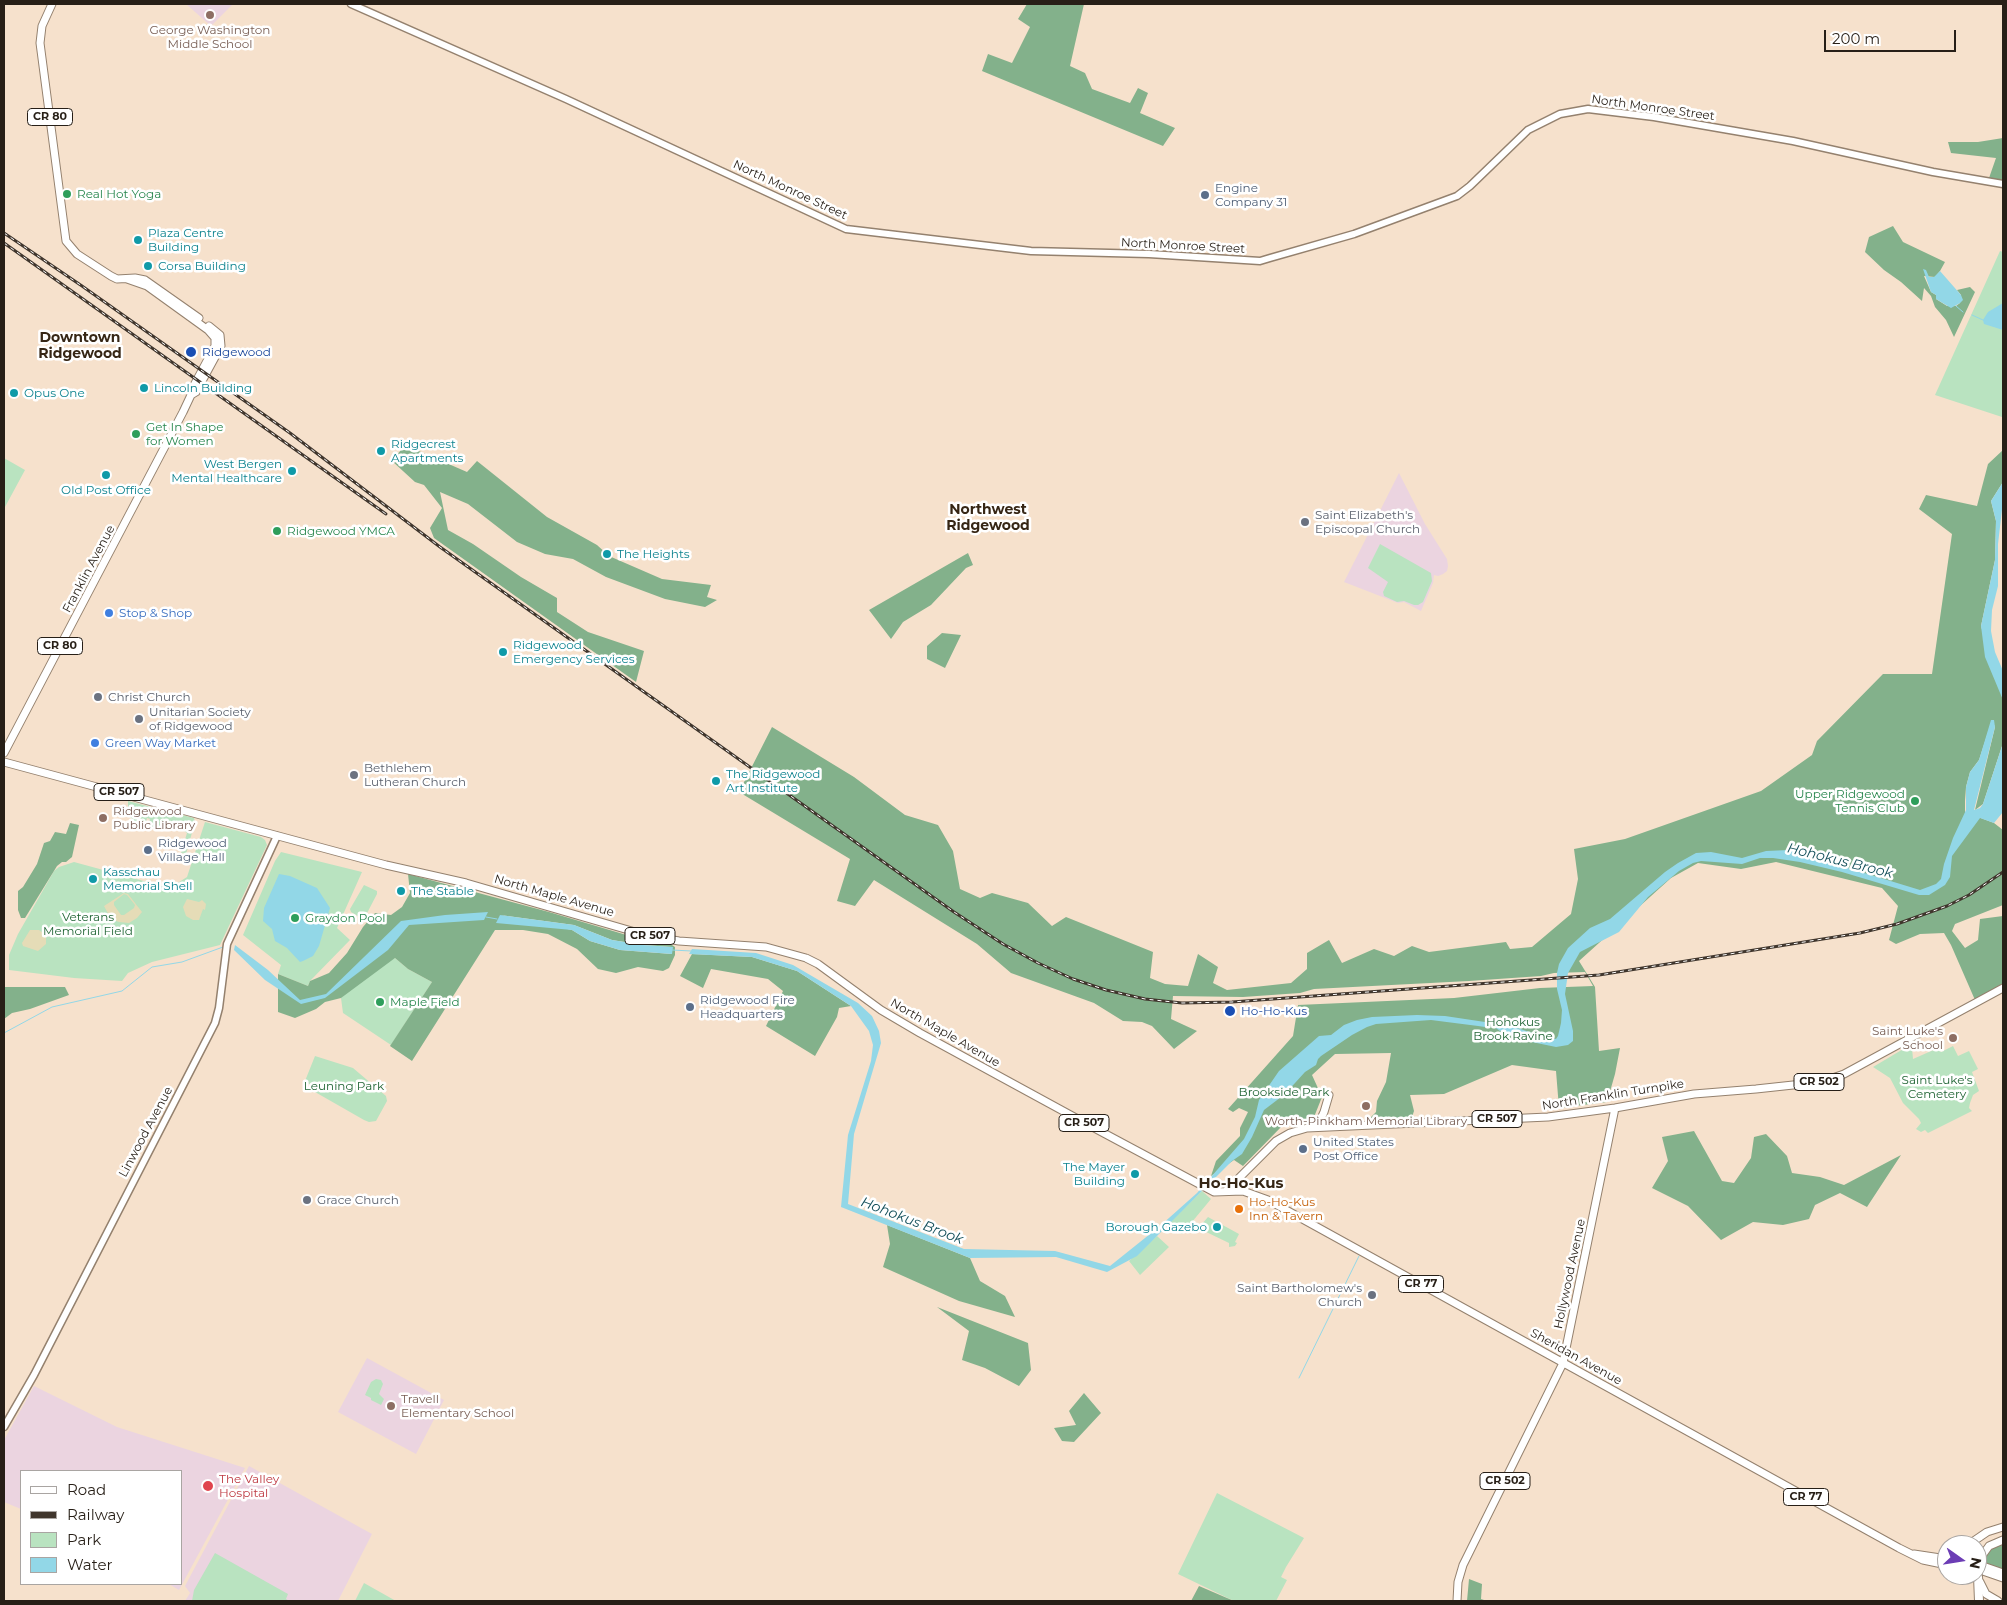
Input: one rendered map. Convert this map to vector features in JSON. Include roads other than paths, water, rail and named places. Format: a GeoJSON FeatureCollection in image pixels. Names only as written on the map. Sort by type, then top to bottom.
{"type":"FeatureCollection","features":[{"type":"Feature","properties":{"kind":"highway"},"geometry":{"type":"LineString","coordinates":[[1978,1585],[1979,1601]]}},
{"type":"Feature","properties":{"kind":"main road","name":"Franklin Avenue"},"geometry":{"type":"LineString","coordinates":[[4,752],[112,550],[215,346],[215,338],[208,330],[151,289],[127,279],[111,276],[77,254],[68,245],[64,232],[40,43],[42,26],[52,4]]}},
{"type":"Feature","properties":{"kind":"main road","name":"North Monroe Street"},"geometry":{"type":"LineString","coordinates":[[351,4],[569,101],[846,229],[1031,251],[1148,254],[1260,260],[1270,258],[1354,234],[1457,196],[1470,186],[1528,130],[1560,114],[1588,109],[1654,117],[1793,141],[1933,172],[2003,184]]}},
{"type":"Feature","properties":{"kind":"main road","name":"North Maple Avenue"},"geometry":{"type":"LineString","coordinates":[[4,762],[386,865],[474,885],[649,936],[679,941],[766,947],[806,958],[818,964],[881,1010],[920,1034],[1214,1192],[1226,1191]]}},
{"type":"Feature","properties":{"kind":"main road","name":"Linwood Avenue"},"geometry":{"type":"LineString","coordinates":[[4,1427],[34,1375],[215,1023],[219,1008],[227,944],[277,836]]}},
{"type":"Feature","properties":{"kind":"main road","name":"North Franklin Turnpike"},"geometry":{"type":"LineString","coordinates":[[1226,1191],[1276,1141],[1299,1130],[1317,1127],[1548,1117],[1615,1108],[1694,1094],[1821,1082],[1835,1078],[2003,988]]}},
{"type":"Feature","properties":{"kind":"main road"},"geometry":{"type":"LineString","coordinates":[[1317,1127],[1329,1095]]}},
{"type":"Feature","properties":{"kind":"main road","name":"Hollywood Avenue"},"geometry":{"type":"LineString","coordinates":[[1457,1601],[1458,1578],[1465,1560],[1563,1363],[1615,1108]]}},
{"type":"Feature","properties":{"kind":"main road","name":"Sheridan Avenue"},"geometry":{"type":"LineString","coordinates":[[1226,1191],[1243,1191],[1268,1200],[1911,1554],[1923,1560],[1937,1563]]}},
{"type":"Feature","properties":{"kind":"main road"},"geometry":{"type":"LineString","coordinates":[[1983,1535],[2003,1527]]}},
{"type":"Feature","properties":{"kind":"main road"},"geometry":{"type":"LineString","coordinates":[[1987,1549],[1989,1546],[2003,1540]]}},
{"type":"Feature","properties":{"kind":"main road","name":"Sheridan Avenue"},"geometry":{"type":"LineString","coordinates":[[1911,1554],[1937,1557]]}},
{"type":"Feature","properties":{"kind":"main road"},"geometry":{"type":"LineString","coordinates":[[1987,1566],[2003,1573]]}},
{"type":"Feature","properties":{"kind":"main road"},"geometry":{"type":"LineString","coordinates":[[1987,1575],[2003,1578]]}},
{"type":"Feature","properties":{"kind":"main road"},"geometry":{"type":"LineString","coordinates":[[1982,1585],[1984,1591],[1998,1601]]}},
{"type":"Feature","properties":{"kind":"water"},"geometry":{"type":"Polygon","coordinates":[[[1923,269],[1926,270],[1929,277],[1934,277],[1940,271],[1961,295],[1963,300],[1951,308],[1936,299],[1936,295],[1931,292],[1923,269]]]}},
{"type":"Feature","properties":{"kind":"water"},"geometry":{"type":"Polygon","coordinates":[[[2003,303],[2003,330],[1984,324],[1983,320],[1988,312],[2003,303]]]}},
{"type":"Feature","properties":{"kind":"water"},"geometry":{"type":"Polygon","coordinates":[[[2003,482],[2003,501],[1998,544],[1998,586],[1992,610],[1991,631],[1995,652],[2003,671],[2003,700],[1985,657],[1981,626],[1995,560],[1996,521],[1991,501],[2003,482]]]}},
{"type":"Feature","properties":{"kind":"water"},"geometry":{"type":"Polygon","coordinates":[[[1991,720],[1994,720],[1995,727],[1974,810],[1980,808],[1983,804],[2003,743],[2003,812],[1994,823],[1980,818],[1952,856],[1950,877],[1945,885],[1929,895],[1919,895],[1842,872],[1800,862],[1773,858],[1760,858],[1742,864],[1701,861],[1693,863],[1679,871],[1648,897],[1619,932],[1580,952],[1568,973],[1565,994],[1573,1031],[1573,1041],[1568,1045],[1556,1047],[1527,1041],[1500,1031],[1490,1024],[1485,1027],[1431,1020],[1376,1024],[1367,1027],[1321,1056],[1316,1065],[1305,1072],[1285,1094],[1264,1110],[1242,1154],[1232,1161],[1137,1256],[1107,1272],[1056,1257],[970,1258],[841,1207],[848,1135],[871,1061],[873,1045],[869,1031],[851,1006],[797,971],[752,957],[689,954],[692,949],[756,953],[793,965],[858,1003],[872,1016],[879,1031],[881,1043],[854,1134],[848,1204],[964,1249],[1055,1251],[1110,1266],[1197,1193],[1244,1139],[1255,1117],[1259,1100],[1279,1071],[1319,1036],[1331,1035],[1344,1025],[1357,1020],[1372,1017],[1417,1015],[1445,1016],[1485,1022],[1489,1019],[1556,1039],[1561,1023],[1562,1010],[1557,989],[1557,973],[1559,964],[1568,948],[1590,928],[1610,919],[1665,872],[1696,853],[1711,852],[1742,858],[1766,851],[1789,850],[1920,890],[1936,884],[1941,879],[1953,838],[1966,810],[1966,787],[1970,772],[1979,760],[1991,720]]]}},
{"type":"Feature","properties":{"kind":"water","name":"Graydon Pool"},"geometry":{"type":"Polygon","coordinates":[[[279,874],[290,876],[317,888],[330,908],[319,946],[313,956],[300,962],[287,948],[275,941],[272,929],[263,921],[264,908],[279,874]]]}},
{"type":"Feature","properties":{"kind":"water"},"geometry":{"type":"Polygon","coordinates":[[[488,912],[484,920],[409,925],[388,950],[325,998],[301,1004],[265,980],[234,950],[235,945],[268,970],[300,1000],[326,994],[401,921],[488,912]]]}},
{"type":"Feature","properties":{"kind":"water"},"geometry":{"type":"Polygon","coordinates":[[[500,915],[574,925],[612,940],[673,947],[672,954],[620,950],[590,941],[572,930],[496,923],[500,915]]]}},
{"type":"Feature","properties":{"kind":"waterway"},"geometry":{"type":"LineString","coordinates":[[1956,306],[1963,312]]}},
{"type":"Feature","properties":{"kind":"waterway"},"geometry":{"type":"LineString","coordinates":[[1972,315],[1983,320]]}},
{"type":"Feature","properties":{"kind":"waterway","name":"Hohokus Brook"},"geometry":{"type":"LineString","coordinates":[[486,917],[497,919]]}},
{"type":"Feature","properties":{"kind":"waterway","name":"Hohokus Brook"},"geometry":{"type":"LineString","coordinates":[[4,1033],[52,1007],[122,991],[152,967],[182,962],[223,947]]}},
{"type":"Feature","properties":{"kind":"waterway","name":"Hohokus Brook"},"geometry":{"type":"LineString","coordinates":[[672,950],[691,951]]}},
{"type":"Feature","properties":{"kind":"waterway"},"geometry":{"type":"LineString","coordinates":[[1299,1378],[1359,1256]]}},
{"type":"Feature","properties":{"kind":"railway"},"geometry":{"type":"LineString","coordinates":[[4,233],[290,433],[440,547],[954,912],[1003,944],[1038,963],[1073,979],[1106,990],[1145,999],[1182,1003],[1232,1002],[1599,975],[1860,933],[1897,924],[1947,906],[1969,895],[2003,872]]}},
{"type":"Feature","properties":{"kind":"railway"},"geometry":{"type":"LineString","coordinates":[[4,243],[386,514]]}},
{"type":"Feature","properties":{"kind":"place","name":"George Washington Middle School"},"geometry":{"type":"Point","coordinates":[210,15]}},
{"type":"Feature","properties":{"kind":"place","name":"Real Hot Yoga"},"geometry":{"type":"Point","coordinates":[67,194]}},
{"type":"Feature","properties":{"kind":"place","name":"Engine Company 31"},"geometry":{"type":"Point","coordinates":[1205,195]}},
{"type":"Feature","properties":{"kind":"place","name":"Plaza Centre Building"},"geometry":{"type":"Point","coordinates":[138,240]}},
{"type":"Feature","properties":{"kind":"place","name":"Corsa Building"},"geometry":{"type":"Point","coordinates":[148,266]}},
{"type":"Feature","properties":{"kind":"place","name":"Ridgewood"},"geometry":{"type":"Point","coordinates":[191,352]}},
{"type":"Feature","properties":{"kind":"place","name":"Lincoln Building"},"geometry":{"type":"Point","coordinates":[144,388]}},
{"type":"Feature","properties":{"kind":"place","name":"Opus One"},"geometry":{"type":"Point","coordinates":[14,393]}},
{"type":"Feature","properties":{"kind":"place","name":"Get In Shape for Women"},"geometry":{"type":"Point","coordinates":[136,434]}},
{"type":"Feature","properties":{"kind":"place","name":"Ridgecrest Apartments"},"geometry":{"type":"Point","coordinates":[381,451]}},
{"type":"Feature","properties":{"kind":"place","name":"West Bergen Mental Healthcare"},"geometry":{"type":"Point","coordinates":[292,471]}},
{"type":"Feature","properties":{"kind":"place","name":"Old Post Office"},"geometry":{"type":"Point","coordinates":[106,475]}},
{"type":"Feature","properties":{"kind":"place","name":"Saint Elizabeth's Episcopal Church"},"geometry":{"type":"Point","coordinates":[1305,522]}},
{"type":"Feature","properties":{"kind":"place","name":"Ridgewood YMCA"},"geometry":{"type":"Point","coordinates":[277,531]}},
{"type":"Feature","properties":{"kind":"place","name":"The Heights"},"geometry":{"type":"Point","coordinates":[607,554]}},
{"type":"Feature","properties":{"kind":"place","name":"Stop & Shop"},"geometry":{"type":"Point","coordinates":[109,613]}},
{"type":"Feature","properties":{"kind":"place","name":"Ridgewood Emergency Services"},"geometry":{"type":"Point","coordinates":[503,652]}},
{"type":"Feature","properties":{"kind":"place","name":"Christ Church"},"geometry":{"type":"Point","coordinates":[98,697]}},
{"type":"Feature","properties":{"kind":"place","name":"Unitarian Society of Ridgewood"},"geometry":{"type":"Point","coordinates":[139,719]}},
{"type":"Feature","properties":{"kind":"place","name":"Green Way Market"},"geometry":{"type":"Point","coordinates":[95,743]}},
{"type":"Feature","properties":{"kind":"place","name":"Bethlehem Lutheran Church"},"geometry":{"type":"Point","coordinates":[354,775]}},
{"type":"Feature","properties":{"kind":"place","name":"The Ridgewood Art Institute"},"geometry":{"type":"Point","coordinates":[716,781]}},
{"type":"Feature","properties":{"kind":"place","name":"Upper Ridgewood Tennis Club"},"geometry":{"type":"Point","coordinates":[1915,801]}},
{"type":"Feature","properties":{"kind":"place","name":"Ridgewood Public Library"},"geometry":{"type":"Point","coordinates":[103,818]}},
{"type":"Feature","properties":{"kind":"place","name":"Ridgewood Village Hall"},"geometry":{"type":"Point","coordinates":[148,850]}},
{"type":"Feature","properties":{"kind":"place","name":"Kasschau Memorial Shell"},"geometry":{"type":"Point","coordinates":[93,879]}},
{"type":"Feature","properties":{"kind":"place","name":"The Stable"},"geometry":{"type":"Point","coordinates":[401,891]}},
{"type":"Feature","properties":{"kind":"place","name":"Graydon Pool"},"geometry":{"type":"Point","coordinates":[295,918]}},
{"type":"Feature","properties":{"kind":"place","name":"Maple Field"},"geometry":{"type":"Point","coordinates":[380,1002]}},
{"type":"Feature","properties":{"kind":"place","name":"Ridgewood Fire Headquarters"},"geometry":{"type":"Point","coordinates":[690,1007]}},
{"type":"Feature","properties":{"kind":"place","name":"Ho-Ho-Kus"},"geometry":{"type":"Point","coordinates":[1230,1011]}},
{"type":"Feature","properties":{"kind":"place","name":"Saint Luke's School"},"geometry":{"type":"Point","coordinates":[1953,1038]}},
{"type":"Feature","properties":{"kind":"place","name":"Worth-Pinkham Memorial Library"},"geometry":{"type":"Point","coordinates":[1366,1106]}},
{"type":"Feature","properties":{"kind":"place","name":"United States Post Office"},"geometry":{"type":"Point","coordinates":[1303,1149]}},
{"type":"Feature","properties":{"kind":"place","name":"The Mayer Building"},"geometry":{"type":"Point","coordinates":[1135,1174]}},
{"type":"Feature","properties":{"kind":"place","name":"Grace Church"},"geometry":{"type":"Point","coordinates":[307,1200]}},
{"type":"Feature","properties":{"kind":"place","name":"Ho-Ho-Kus Inn & Tavern"},"geometry":{"type":"Point","coordinates":[1239,1209]}},
{"type":"Feature","properties":{"kind":"place","name":"Borough Gazebo"},"geometry":{"type":"Point","coordinates":[1217,1227]}},
{"type":"Feature","properties":{"kind":"place","name":"Saint Bartholomew's Church"},"geometry":{"type":"Point","coordinates":[1372,1295]}},
{"type":"Feature","properties":{"kind":"place","name":"Travell Elementary School"},"geometry":{"type":"Point","coordinates":[391,1406]}},
{"type":"Feature","properties":{"kind":"place","name":"The Valley Hospital"},"geometry":{"type":"Point","coordinates":[208,1486]}},
{"type":"Feature","properties":{"kind":"district","name":"Downtown Ridgewood"},"geometry":{"type":"Point","coordinates":[80,346]}},
{"type":"Feature","properties":{"kind":"district","name":"Northwest Ridgewood"},"geometry":{"type":"Point","coordinates":[988,518]}},
{"type":"Feature","properties":{"kind":"district","name":"Ho-Ho-Kus"},"geometry":{"type":"Point","coordinates":[1241,1184]}},
{"type":"Feature","properties":{"kind":"park label","name":"Veterans Memorial Field"},"geometry":{"type":"Point","coordinates":[88,924]}},
{"type":"Feature","properties":{"kind":"park label","name":"Hohokus Brook Ravine"},"geometry":{"type":"Point","coordinates":[1513,1029]}},
{"type":"Feature","properties":{"kind":"park label","name":"Leuning Park"},"geometry":{"type":"Point","coordinates":[344,1086]}},
{"type":"Feature","properties":{"kind":"park label","name":"Saint Luke's Cemetery"},"geometry":{"type":"Point","coordinates":[1937,1087]}},
{"type":"Feature","properties":{"kind":"park label","name":"Brookside Park"},"geometry":{"type":"Point","coordinates":[1284,1092]}}]}
